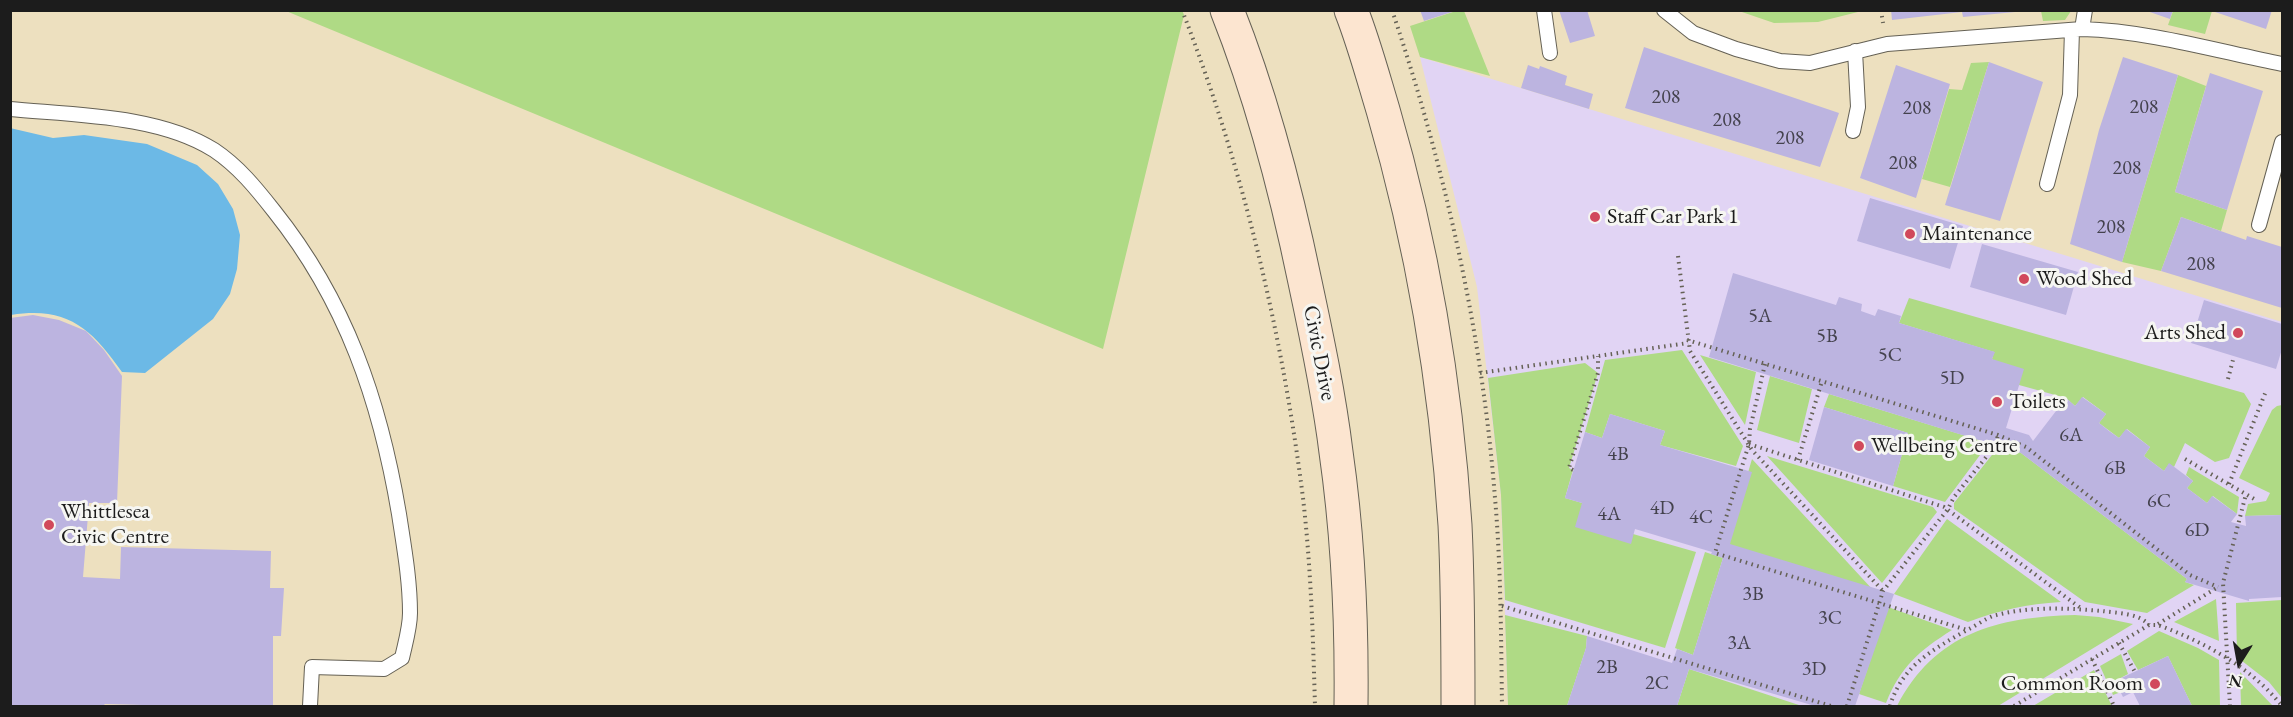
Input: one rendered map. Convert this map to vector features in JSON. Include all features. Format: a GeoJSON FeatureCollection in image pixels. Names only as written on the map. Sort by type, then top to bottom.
{"type":"FeatureCollection","features":[{"type":"Feature","properties":{"kind":"main road","name":"Civic Drive"},"geometry":{"type":"LineString","coordinates":[[1227,10],[1258,100],[1290,211],[1321,358],[1337,453],[1345,543],[1352,629],[1351,706]]}},
{"type":"Feature","properties":{"kind":"main road"},"geometry":{"type":"LineString","coordinates":[[1351,10],[1361,36],[1396,156],[1423,269],[1441,388],[1455,525],[1458,706]]}},
{"type":"Feature","properties":{"kind":"lane"},"geometry":{"type":"LineString","coordinates":[[1544,10],[1550,52]]}},
{"type":"Feature","properties":{"kind":"lane"},"geometry":{"type":"LineString","coordinates":[[1664,10],[1693,33],[1736,49],[1780,61],[1810,63],[1887,44],[2077,29],[2154,37],[2283,64]]}},
{"type":"Feature","properties":{"kind":"lane"},"geometry":{"type":"LineString","coordinates":[[2047,184],[2070,95],[2077,29],[2085,10]]}},
{"type":"Feature","properties":{"kind":"lane"},"geometry":{"type":"LineString","coordinates":[[1853,131],[1858,107],[1856,51]]}},
{"type":"Feature","properties":{"kind":"lane"},"geometry":{"type":"LineString","coordinates":[[10,98],[42,112]]}},
{"type":"Feature","properties":{"kind":"lane"},"geometry":{"type":"LineString","coordinates":[[10,109],[121,119],[170,131],[213,150],[249,178],[299,242],[341,314],[369,386],[390,464],[405,553],[410,615],[402,658],[384,669],[312,667],[310,706]]}},
{"type":"Feature","properties":{"kind":"lane"},"geometry":{"type":"LineString","coordinates":[[2259,225],[2283,142]]}},
{"type":"Feature","properties":{"kind":"path"},"geometry":{"type":"LineString","coordinates":[[1182,10],[1212,94],[1249,216],[1280,354],[1303,500],[1310,576],[1315,706]]}},
{"type":"Feature","properties":{"kind":"path"},"geometry":{"type":"LineString","coordinates":[[1678,256],[1690,351],[1749,444],[1883,591]]}},
{"type":"Feature","properties":{"kind":"path"},"geometry":{"type":"LineString","coordinates":[[1480,373],[1688,341],[1998,435],[2026,447],[2190,575],[2218,586]]}},
{"type":"Feature","properties":{"kind":"path"},"geometry":{"type":"LineString","coordinates":[[1573,470],[1569,468],[1598,373],[1598,356]]}},
{"type":"Feature","properties":{"kind":"path"},"geometry":{"type":"LineString","coordinates":[[2228,379],[2234,356]]}},
{"type":"Feature","properties":{"kind":"path"},"geometry":{"type":"LineString","coordinates":[[1765,364],[1750,429],[1749,444],[1715,553],[1967,630]]}},
{"type":"Feature","properties":{"kind":"path"},"geometry":{"type":"LineString","coordinates":[[1798,460],[1822,381]]}},
{"type":"Feature","properties":{"kind":"path"},"geometry":{"type":"LineString","coordinates":[[2229,484],[2266,391]]}},
{"type":"Feature","properties":{"kind":"path"},"geometry":{"type":"LineString","coordinates":[[1847,706],[1883,591],[1995,446],[1998,435]]}},
{"type":"Feature","properties":{"kind":"path"},"geometry":{"type":"LineString","coordinates":[[1749,444],[1948,509],[2082,609]]}},
{"type":"Feature","properties":{"kind":"path"},"geometry":{"type":"LineString","coordinates":[[2185,459],[2256,500]]}},
{"type":"Feature","properties":{"kind":"path"},"geometry":{"type":"LineString","coordinates":[[2230,706],[2223,583],[2246,494]]}},
{"type":"Feature","properties":{"kind":"path"},"geometry":{"type":"LineString","coordinates":[[2158,625],[2223,583]]}},
{"type":"Feature","properties":{"kind":"path"},"geometry":{"type":"LineString","coordinates":[[1501,606],[1831,706]]}},
{"type":"Feature","properties":{"kind":"path"},"geometry":{"type":"LineString","coordinates":[[1890,706],[1899,684],[1938,645],[1991,617],[2024,610],[2082,609],[2125,614],[2144,620],[2149,625]]}},
{"type":"Feature","properties":{"kind":"path"},"geometry":{"type":"LineString","coordinates":[[2014,706],[2149,625],[2158,625],[2212,649],[2250,674],[2282,706]]}},
{"type":"Feature","properties":{"kind":"path"},"geometry":{"type":"LineString","coordinates":[[2119,643],[2135,672]]}},
{"type":"Feature","properties":{"kind":"path"},"geometry":{"type":"LineString","coordinates":[[2092,659],[2114,706]]}},
{"type":"Feature","properties":{"kind":"shaded area"},"geometry":{"type":"Polygon","coordinates":[[[1420,57],[2282,322],[2282,706],[1508,706],[1501,495],[1477,287],[1420,57]]]}},
{"type":"Feature","properties":{"kind":"green space"},"geometry":{"type":"Polygon","coordinates":[[[1182,10],[1184,15],[1103,349],[286,11],[1182,10]]]}},
{"type":"Feature","properties":{"kind":"green space"},"geometry":{"type":"Polygon","coordinates":[[[2041,10],[2071,11],[2065,20],[2043,21],[2041,10]]]}},
{"type":"Feature","properties":{"kind":"green space"},"geometry":{"type":"Polygon","coordinates":[[[1456,11],[1464,11],[1490,76],[1420,57],[1410,26],[1456,11]]]}},
{"type":"Feature","properties":{"kind":"green space"},"geometry":{"type":"Polygon","coordinates":[[[1739,11],[1862,11],[1818,22],[1774,23],[1739,11]]]}},
{"type":"Feature","properties":{"kind":"green space"},"geometry":{"type":"Polygon","coordinates":[[[2173,11],[2212,11],[2205,34],[2168,25],[2173,11]]]}},
{"type":"Feature","properties":{"kind":"green space"},"geometry":{"type":"Polygon","coordinates":[[[1989,62],[1950,187],[1922,179],[1949,89],[1962,90],[1971,63],[1989,62]]]}},
{"type":"Feature","properties":{"kind":"green space"},"geometry":{"type":"Polygon","coordinates":[[[2178,75],[2206,86],[2175,192],[2227,210],[2221,231],[2181,217],[2161,271],[2122,262],[2178,75]]]}},
{"type":"Feature","properties":{"kind":"green space"},"geometry":{"type":"Polygon","coordinates":[[[1909,298],[2244,393],[2251,404],[2229,458],[2215,462],[2185,443],[2174,467],[2169,464],[2164,471],[2144,456],[2150,447],[2127,429],[2119,438],[2099,423],[2106,414],[2083,397],[2075,406],[2066,398],[2019,385],[1992,359],[1994,352],[1899,323],[1909,298]]]}},
{"type":"Feature","properties":{"kind":"green space"},"geometry":{"type":"Polygon","coordinates":[[[1682,350],[1743,446],[1736,466],[1660,445],[1665,431],[1610,414],[1602,438],[1585,432],[1605,360],[1682,350]]]}},
{"type":"Feature","properties":{"kind":"green space"},"geometry":{"type":"Polygon","coordinates":[[[1700,355],[1756,372],[1745,425],[1700,355]]]}},
{"type":"Feature","properties":{"kind":"green space"},"geometry":{"type":"Polygon","coordinates":[[[1585,363],[1598,373],[1569,468],[1573,470],[1565,498],[1582,503],[1633,534],[1696,552],[1665,648],[1505,600],[1501,495],[1488,378],[1585,363]]]}},
{"type":"Feature","properties":{"kind":"green space"},"geometry":{"type":"Polygon","coordinates":[[[1770,376],[1812,389],[1799,443],[1757,430],[1770,376]]]}},
{"type":"Feature","properties":{"kind":"green space"},"geometry":{"type":"Polygon","coordinates":[[[1829,394],[1989,443],[1945,502],[1893,486],[1908,433],[1824,407],[1829,394]]]}},
{"type":"Feature","properties":{"kind":"green space"},"geometry":{"type":"Polygon","coordinates":[[[2282,405],[2282,515],[2245,516],[2248,504],[2266,501],[2270,493],[2239,478],[2272,410],[2282,405]]]}},
{"type":"Feature","properties":{"kind":"green space"},"geometry":{"type":"Polygon","coordinates":[[[1999,446],[2021,453],[2187,579],[2185,582],[2194,585],[2147,613],[2085,602],[1954,509],[1954,503],[1999,446]]]}},
{"type":"Feature","properties":{"kind":"green space"},"geometry":{"type":"Polygon","coordinates":[[[1767,456],[1933,507],[1937,512],[1882,583],[1767,456]]]}},
{"type":"Feature","properties":{"kind":"green space"},"geometry":{"type":"Polygon","coordinates":[[[1752,459],[1873,590],[1726,547],[1752,459]]]}},
{"type":"Feature","properties":{"kind":"green space"},"geometry":{"type":"Polygon","coordinates":[[[2189,467],[2239,497],[2237,514],[2213,496],[2207,503],[2187,488],[2193,481],[2186,475],[2189,467]]]}},
{"type":"Feature","properties":{"kind":"green space"},"geometry":{"type":"Polygon","coordinates":[[[1947,519],[2061,602],[2014,608],[1968,622],[1894,594],[1947,519]]]}},
{"type":"Feature","properties":{"kind":"green space"},"geometry":{"type":"Polygon","coordinates":[[[1705,552],[1723,558],[1693,655],[1675,648],[1705,552]]]}},
{"type":"Feature","properties":{"kind":"green space"},"geometry":{"type":"Polygon","coordinates":[[[2216,599],[2219,641],[2174,622],[2216,599]]]}},
{"type":"Feature","properties":{"kind":"green space"},"geometry":{"type":"Polygon","coordinates":[[[2282,600],[2282,698],[2269,682],[2237,657],[2236,603],[2282,600]]]}},
{"type":"Feature","properties":{"kind":"green space"},"geometry":{"type":"Polygon","coordinates":[[[1888,607],[1952,630],[1912,660],[1898,679],[1886,703],[1859,694],[1888,607]]]}},
{"type":"Feature","properties":{"kind":"green space"},"geometry":{"type":"Polygon","coordinates":[[[1505,615],[1587,636],[1586,648],[1567,706],[1508,706],[1505,615]]]}},
{"type":"Feature","properties":{"kind":"green space"},"geometry":{"type":"Polygon","coordinates":[[[2075,615],[2133,624],[1998,706],[1897,706],[1912,681],[1930,661],[1949,646],[1971,634],[1994,625],[2020,620],[2075,615]]]}},
{"type":"Feature","properties":{"kind":"green space"},"geometry":{"type":"Polygon","coordinates":[[[2159,631],[2219,660],[2220,706],[2192,706],[2168,656],[2138,670],[2127,651],[2159,631]]]}},
{"type":"Feature","properties":{"kind":"green space"},"geometry":{"type":"Polygon","coordinates":[[[2121,654],[2128,674],[2115,681],[2121,692],[2113,695],[2100,666],[2121,654]]]}},
{"type":"Feature","properties":{"kind":"green space"},"geometry":{"type":"Polygon","coordinates":[[[1689,669],[1802,706],[1677,706],[1689,669]]]}},
{"type":"Feature","properties":{"kind":"green space"},"geometry":{"type":"Polygon","coordinates":[[[2094,670],[2112,706],[2033,706],[2094,670]]]}},
{"type":"Feature","properties":{"kind":"green space"},"geometry":{"type":"Polygon","coordinates":[[[2240,672],[2273,706],[2241,706],[2240,672]]]}},
{"type":"Feature","properties":{"kind":"water"},"geometry":{"type":"Polygon","coordinates":[[[10,128],[53,138],[84,135],[147,144],[197,165],[218,184],[233,209],[240,235],[237,269],[230,294],[213,319],[145,373],[122,372],[88,332],[63,317],[31,313],[11,315],[10,128]]]}},
{"type":"Feature","properties":{"kind":"building"},"geometry":{"type":"Polygon","coordinates":[[[1420,10],[1455,10],[1455,11],[1424,21],[1420,10]]]}},
{"type":"Feature","properties":{"kind":"building"},"geometry":{"type":"Polygon","coordinates":[[[1559,10],[1587,10],[1595,36],[1570,43],[1559,10]]]}},
{"type":"Feature","properties":{"kind":"building"},"geometry":{"type":"Polygon","coordinates":[[[1891,10],[2014,10],[2015,12],[1963,17],[1962,12],[1892,20],[1891,10]]]}},
{"type":"Feature","properties":{"kind":"building"},"geometry":{"type":"Polygon","coordinates":[[[2144,10],[2173,10],[2170,19],[2144,10]]]}},
{"type":"Feature","properties":{"kind":"building"},"geometry":{"type":"Polygon","coordinates":[[[2209,10],[2272,10],[2266,29],[2209,10]]]}},
{"type":"Feature","properties":{"kind":"building"},"geometry":{"type":"Polygon","coordinates":[[[1644,47],[1839,113],[1820,167],[1625,108],[1644,47]]]}},
{"type":"Feature","properties":{"kind":"building"},"geometry":{"type":"Polygon","coordinates":[[[2123,57],[2178,75],[2122,262],[2070,244],[2099,130],[2123,57]]]}},
{"type":"Feature","properties":{"kind":"building"},"geometry":{"type":"Polygon","coordinates":[[[1989,62],[2043,82],[2000,221],[1945,205],[1989,62]]]}},
{"type":"Feature","properties":{"kind":"building"},"geometry":{"type":"Polygon","coordinates":[[[1528,65],[1539,69],[1540,66],[1567,76],[1565,85],[1593,94],[1589,109],[1521,88],[1528,65]]]}},
{"type":"Feature","properties":{"kind":"building"},"geometry":{"type":"Polygon","coordinates":[[[1896,65],[1950,84],[1916,198],[1860,178],[1896,65]]]}},
{"type":"Feature","properties":{"kind":"building"},"geometry":{"type":"Polygon","coordinates":[[[2210,73],[2263,91],[2227,210],[2175,192],[2210,73]]]}},
{"type":"Feature","properties":{"kind":"building","name":"Maintenance"},"geometry":{"type":"Polygon","coordinates":[[[1870,198],[1963,226],[1950,269],[1857,241],[1870,198]]]}},
{"type":"Feature","properties":{"kind":"building"},"geometry":{"type":"Polygon","coordinates":[[[2181,217],[2246,240],[2247,236],[2282,247],[2282,308],[2161,271],[2181,217]]]}},
{"type":"Feature","properties":{"kind":"building","name":"Wood Shed"},"geometry":{"type":"Polygon","coordinates":[[[1982,244],[2078,272],[2066,315],[1970,287],[1982,244]]]}},
{"type":"Feature","properties":{"kind":"building"},"geometry":{"type":"Polygon","coordinates":[[[1733,273],[1836,305],[1839,297],[1862,304],[1861,311],[1875,316],[1878,309],[1901,316],[1899,323],[1995,352],[1992,359],[2024,369],[2006,428],[2029,435],[2033,441],[2066,398],[2075,406],[2082,397],[2106,414],[2099,423],[2109,431],[2119,438],[2126,429],[2150,447],[2144,456],[2164,471],[2169,463],[2193,481],[2187,488],[2207,503],[2212,496],[2237,514],[2231,522],[2246,526],[2245,516],[2282,515],[2282,597],[2249,599],[2249,601],[2185,582],[2187,579],[2021,453],[1709,357],[1733,273]]]}},
{"type":"Feature","properties":{"kind":"building","name":"Arts Shed"},"geometry":{"type":"Polygon","coordinates":[[[2204,300],[2282,324],[2282,349],[2276,369],[2191,343],[2204,300]]]}},
{"type":"Feature","properties":{"kind":"building","name":"Whittlesea Civic Centre"},"geometry":{"type":"Polygon","coordinates":[[[33,315],[59,320],[86,331],[104,350],[122,376],[117,503],[89,503],[83,577],[120,579],[121,547],[271,551],[270,588],[284,588],[281,636],[273,636],[273,706],[105,704],[103,706],[10,706],[10,318],[33,315]]]}},
{"type":"Feature","properties":{"kind":"building","name":"Wellbeing Centre"},"geometry":{"type":"Polygon","coordinates":[[[1824,407],[1908,433],[1893,486],[1809,460],[1824,407]]]}},
{"type":"Feature","properties":{"kind":"building"},"geometry":{"type":"Polygon","coordinates":[[[1610,414],[1665,431],[1660,445],[1752,472],[1730,544],[1894,594],[1855,706],[1815,706],[1689,669],[1677,706],[1567,706],[1586,648],[1587,636],[1672,663],[1677,649],[1693,655],[1723,558],[1711,554],[1712,552],[1635,529],[1631,544],[1575,527],[1582,503],[1565,498],[1585,432],[1602,438],[1610,414]]]}},
{"type":"Feature","properties":{"kind":"building","name":"Common Room"},"geometry":{"type":"Polygon","coordinates":[[[2168,656],[2192,706],[2140,706],[2133,692],[2123,697],[2115,681],[2168,656]]]}},
{"type":"Feature","properties":{"kind":"place","name":"Staff Car Park 1"},"geometry":{"type":"Point","coordinates":[1595,217]}},
{"type":"Feature","properties":{"kind":"place","name":"Maintenance"},"geometry":{"type":"Point","coordinates":[1910,234]}},
{"type":"Feature","properties":{"kind":"place","name":"Wood Shed"},"geometry":{"type":"Point","coordinates":[2024,279]}},
{"type":"Feature","properties":{"kind":"place","name":"Arts Shed"},"geometry":{"type":"Point","coordinates":[2238,333]}},
{"type":"Feature","properties":{"kind":"place","name":"Toilets"},"geometry":{"type":"Point","coordinates":[1997,402]}},
{"type":"Feature","properties":{"kind":"place","name":"Wellbeing Centre"},"geometry":{"type":"Point","coordinates":[1859,446]}},
{"type":"Feature","properties":{"kind":"place","name":"Whittlesea Civic Centre"},"geometry":{"type":"Point","coordinates":[49,525]}},
{"type":"Feature","properties":{"kind":"place","name":"Common Room"},"geometry":{"type":"Point","coordinates":[2155,684]}}]}
